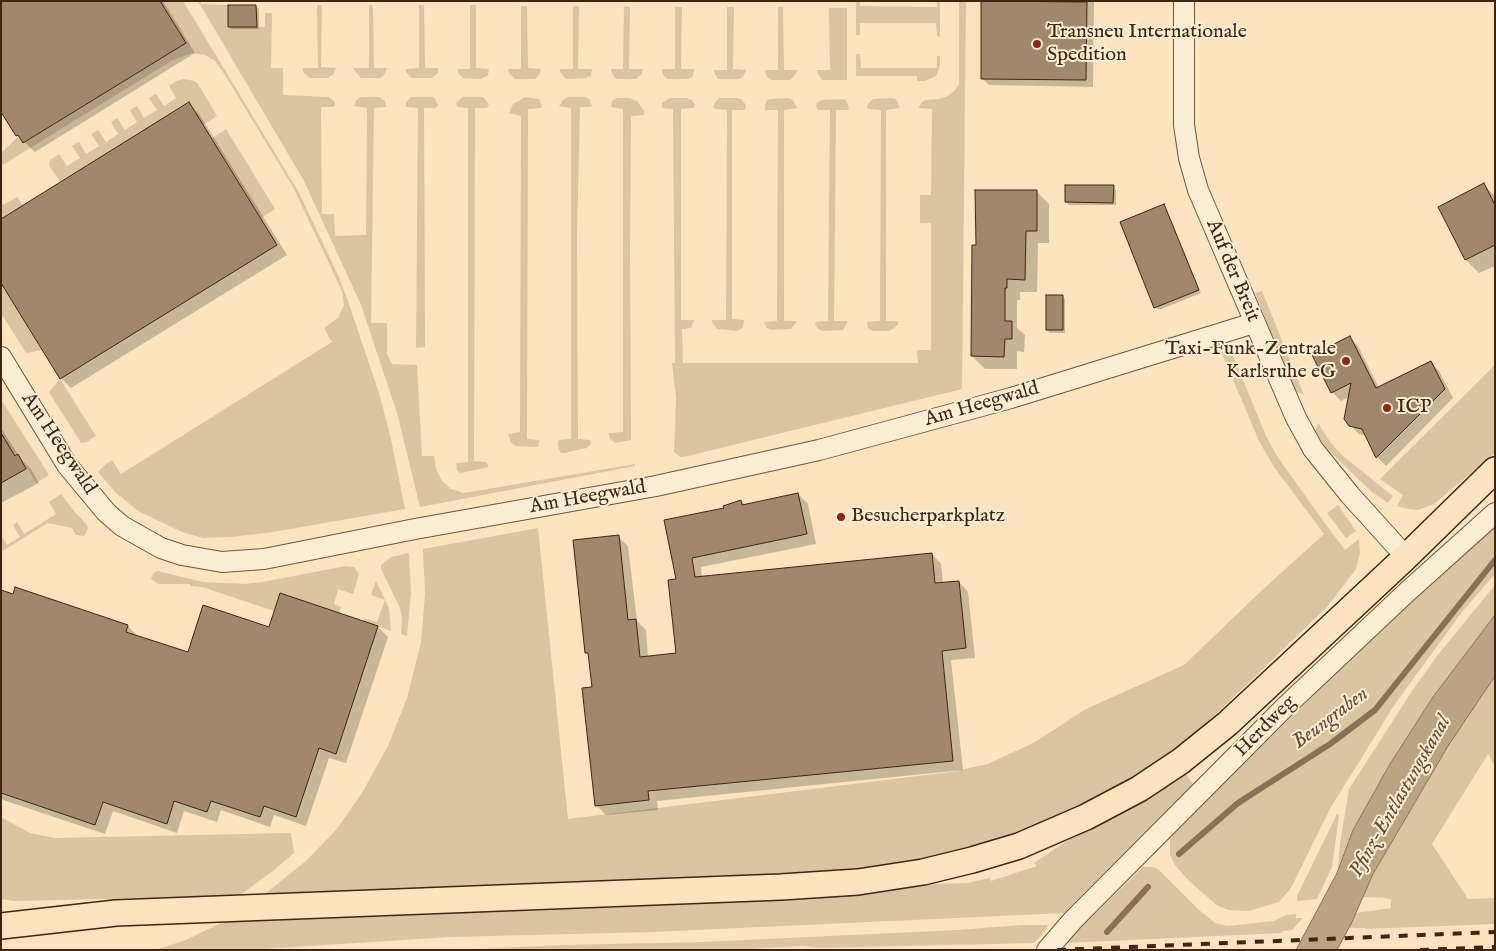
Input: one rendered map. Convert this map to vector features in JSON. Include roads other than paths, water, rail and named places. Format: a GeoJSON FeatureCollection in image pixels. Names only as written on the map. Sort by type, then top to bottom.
{"type":"FeatureCollection","features":[{"type":"Feature","properties":{"kind":"main road"},"geometry":{"type":"LineString","coordinates":[[1,926],[116,913],[800,886],[858,882],[894,877],[972,860],[1019,846],[1086,817],[1139,789],[1181,761],[1227,724],[1495,470]]}},
{"type":"Feature","properties":{"kind":"main road"},"geometry":{"type":"LineString","coordinates":[[1,909],[116,913]]}},
{"type":"Feature","properties":{"kind":"street","name":"Auf der Breit"},"geometry":{"type":"LineString","coordinates":[[1184,1],[1184,125],[1189,158],[1198,190],[1254,323],[1296,418],[1312,449],[1350,495],[1406,556]]}},
{"type":"Feature","properties":{"kind":"street","name":"Am Heegwald"},"geometry":{"type":"LineString","coordinates":[[1,356],[67,466],[106,512],[122,526],[161,548],[182,555],[222,562],[264,558],[656,486],[810,452],[1012,398],[1254,323]]}},
{"type":"Feature","properties":{"kind":"street","name":"Herdweg"},"geometry":{"type":"LineString","coordinates":[[1047,950],[1073,920],[1286,707],[1407,592],[1495,514]]}},
{"type":"Feature","properties":{"kind":"water","name":"Pfinz-Entlastungskanal"},"geometry":{"type":"Polygon","coordinates":[[[1495,615],[1495,676],[1448,746],[1373,874],[1351,924],[1337,950],[1296,950],[1337,873],[1353,830],[1390,764],[1433,697],[1495,615]]]}},
{"type":"Feature","properties":{"kind":"waterway","name":"Beungraben"},"geometry":{"type":"LineString","coordinates":[[1179,854],[1238,803],[1330,744],[1375,710],[1495,560]]}},
{"type":"Feature","properties":{"kind":"waterway","name":"Beungraben"},"geometry":{"type":"LineString","coordinates":[[1107,932],[1148,887]]}},
{"type":"Feature","properties":{"kind":"railway"},"geometry":{"type":"LineString","coordinates":[[1057,950],[1495,932]]}},
{"type":"Feature","properties":{"kind":"railway"},"geometry":{"type":"LineString","coordinates":[[1420,950],[1495,947]]}},
{"type":"Feature","properties":{"kind":"place","name":"Transneu Internationale Spedition"},"geometry":{"type":"Point","coordinates":[1037,44]}},
{"type":"Feature","properties":{"kind":"place","name":"Taxi-Funk-Zentrale Karlsruhe eG"},"geometry":{"type":"Point","coordinates":[1346,361]}},
{"type":"Feature","properties":{"kind":"place","name":"ICP"},"geometry":{"type":"Point","coordinates":[1387,408]}},
{"type":"Feature","properties":{"kind":"place","name":"Besucherparkplatz"},"geometry":{"type":"Point","coordinates":[841,517]}}]}
